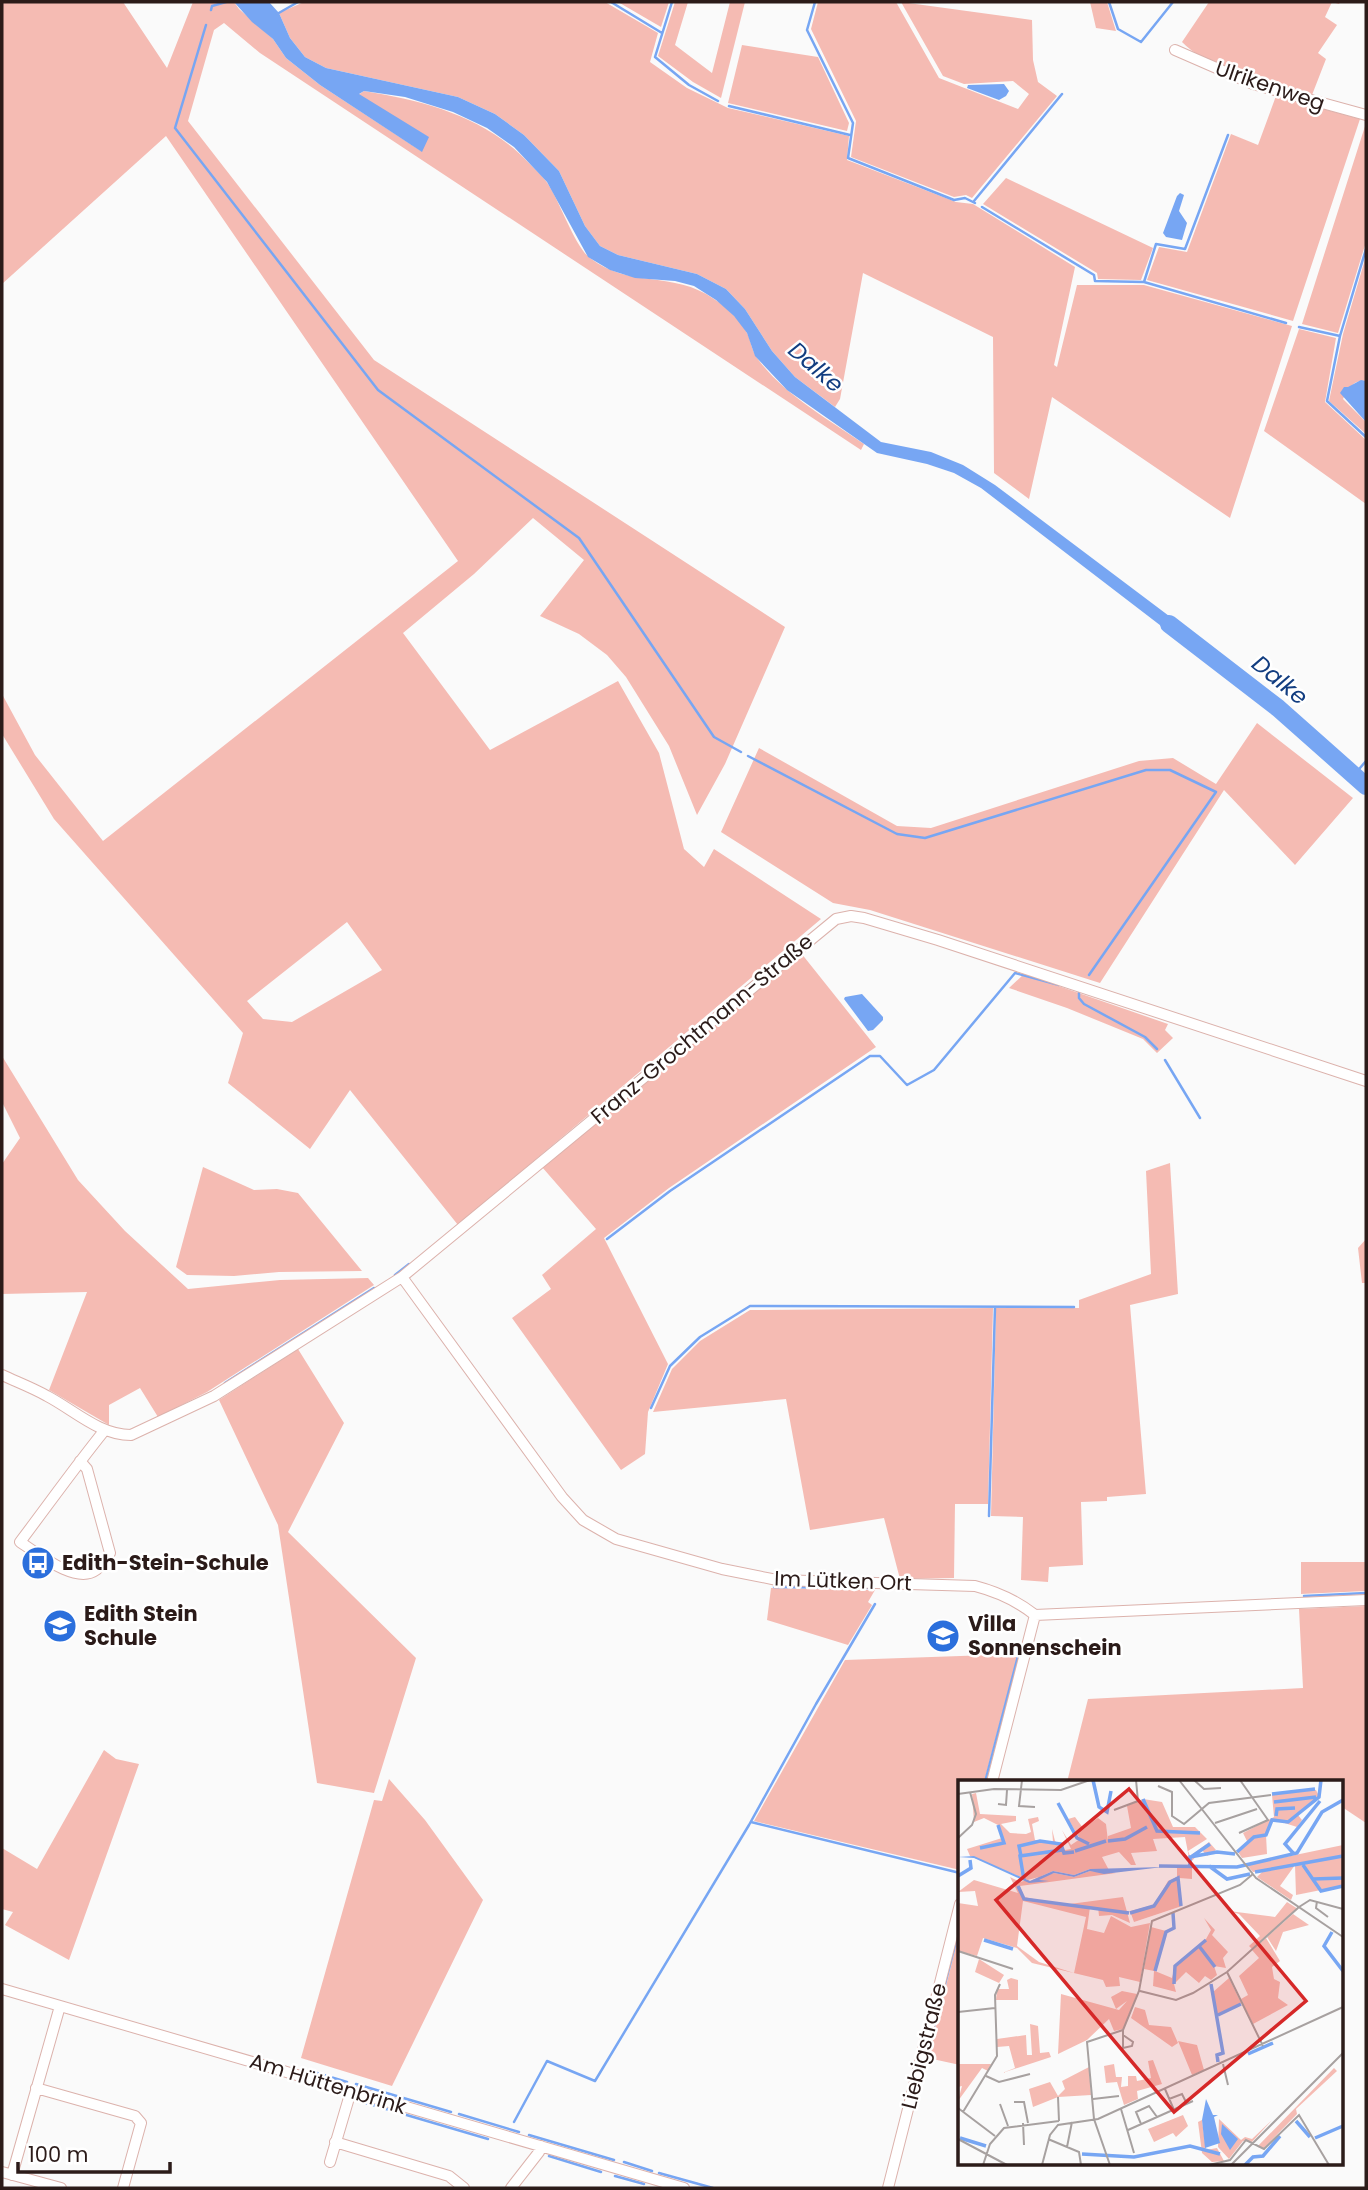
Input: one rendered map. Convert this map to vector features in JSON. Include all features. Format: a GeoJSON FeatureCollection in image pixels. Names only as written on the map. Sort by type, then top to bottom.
{"type":"FeatureCollection","features":[{"type":"Feature","properties":{"kind":"street","name":"Ulrikenweg"},"geometry":{"type":"LineString","coordinates":[[1175,50],[1253,84],[1366,116]]}},
{"type":"Feature","properties":{"kind":"street","name":"Franz-Grochtmann-Straße"},"geometry":{"type":"LineString","coordinates":[[104,1431],[131,1435],[214,1396],[402,1277],[836,919],[851,916],[889,925],[1366,1081]]}},
{"type":"Feature","properties":{"kind":"street","name":"Im Lütken Ort"},"geometry":{"type":"LineString","coordinates":[[402,1277],[562,1497],[583,1520],[600,1532],[632,1544],[709,1565],[777,1580],[975,1586],[998,1592],[1020,1603],[1035,1615]]}},
{"type":"Feature","properties":{"kind":"street"},"geometry":{"type":"LineString","coordinates":[[2,1375],[45,1394],[104,1431],[80,1461],[20,1542],[54,1564],[79,1575],[95,1570],[110,1553],[87,1469],[80,1461]]}},
{"type":"Feature","properties":{"kind":"street"},"geometry":{"type":"LineString","coordinates":[[993,1780],[1035,1615],[1366,1600]]}},
{"type":"Feature","properties":{"kind":"street","name":"Liebigstraße"},"geometry":{"type":"LineString","coordinates":[[888,2188],[958,1912]]}},
{"type":"Feature","properties":{"kind":"street","name":"Am Hüttenbrink"},"geometry":{"type":"LineString","coordinates":[[2,1989],[541,2146],[652,2184],[684,2188]]}},
{"type":"Feature","properties":{"kind":"street"},"geometry":{"type":"LineString","coordinates":[[60,2006],[7,2173],[61,2188]]}},
{"type":"Feature","properties":{"kind":"street"},"geometry":{"type":"LineString","coordinates":[[36,2088],[135,2116],[141,2123],[122,2188]]}},
{"type":"Feature","properties":{"kind":"street"},"geometry":{"type":"LineString","coordinates":[[330,2162],[351,2091]]}},
{"type":"Feature","properties":{"kind":"street"},"geometry":{"type":"LineString","coordinates":[[335,2142],[449,2176],[464,2188]]}},
{"type":"Feature","properties":{"kind":"street"},"geometry":{"type":"LineString","coordinates":[[511,2188],[541,2146]]}},
{"type":"Feature","properties":{"kind":"shaded area"},"geometry":{"type":"Polygon","coordinates":[[[2,2],[123,2],[167,68],[193,2],[234,2],[273,39],[286,58],[320,85],[421,151],[428,137],[358,95],[364,91],[432,106],[494,134],[513,148],[546,181],[573,234],[590,258],[620,273],[699,290],[719,302],[741,323],[757,358],[780,383],[864,444],[861,450],[260,53],[224,23],[214,30],[188,121],[374,360],[785,627],[725,764],[697,815],[669,746],[626,677],[607,655],[579,634],[540,616],[584,560],[533,518],[474,574],[403,633],[490,750],[618,681],[659,753],[684,849],[704,867],[714,849],[821,919],[458,1225],[350,1090],[310,1149],[228,1083],[243,1033],[54,819],[2,734],[2,694],[35,755],[103,841],[458,561],[166,136],[2,284],[2,2]],[[347,922],[247,1001],[263,1019],[292,1022],[382,970],[347,922]]]}},
{"type":"Feature","properties":{"kind":"shaded area"},"geometry":{"type":"Polygon","coordinates":[[[304,2],[605,2],[658,33],[650,62],[687,88],[728,108],[849,136],[847,160],[956,202],[973,204],[1075,267],[1054,365],[1057,367],[1077,285],[1144,285],[1292,326],[1230,518],[1052,397],[1029,499],[994,473],[993,337],[863,273],[840,399],[835,407],[795,377],[772,351],[745,309],[726,289],[697,274],[618,255],[600,246],[585,226],[559,171],[524,135],[495,114],[458,97],[326,68],[305,57],[290,38],[279,13],[304,2]]]}},
{"type":"Feature","properties":{"kind":"shaded area"},"geometry":{"type":"Polygon","coordinates":[[[618,2],[669,2],[661,27],[618,2]]]}},
{"type":"Feature","properties":{"kind":"shaded area"},"geometry":{"type":"Polygon","coordinates":[[[675,2],[688,2],[675,45],[712,73],[730,2],[745,2],[721,98],[693,82],[658,56],[675,2]]]}},
{"type":"Feature","properties":{"kind":"shaded area"},"geometry":{"type":"Polygon","coordinates":[[[818,2],[896,2],[939,78],[1018,109],[1029,94],[1013,81],[964,84],[943,76],[901,2],[1032,20],[1033,60],[1038,82],[1057,96],[972,198],[966,195],[954,197],[851,157],[856,121],[811,29],[818,2]]]}},
{"type":"Feature","properties":{"kind":"shaded area"},"geometry":{"type":"Polygon","coordinates":[[[1090,2],[1107,2],[1116,31],[1096,28],[1090,2]]]}},
{"type":"Feature","properties":{"kind":"shaded area"},"geometry":{"type":"Polygon","coordinates":[[[1209,2],[1332,2],[1325,17],[1337,25],[1318,53],[1326,59],[1312,95],[1243,76],[1209,62],[1182,42],[1209,2]]]}},
{"type":"Feature","properties":{"kind":"shaded area"},"geometry":{"type":"Polygon","coordinates":[[[742,45],[818,57],[849,123],[847,131],[728,103],[742,45]]]}},
{"type":"Feature","properties":{"kind":"shaded area"},"geometry":{"type":"Polygon","coordinates":[[[1276,96],[1360,119],[1293,321],[1147,280],[1159,247],[1187,252],[1231,134],[1258,145],[1276,96]]]}},
{"type":"Feature","properties":{"kind":"shaded area"},"geometry":{"type":"Polygon","coordinates":[[[1366,123],[1366,242],[1338,333],[1302,324],[1366,123]]]}},
{"type":"Feature","properties":{"kind":"shaded area"},"geometry":{"type":"Polygon","coordinates":[[[1006,178],[1153,248],[1141,280],[1098,279],[1097,273],[983,204],[1006,178]]]}},
{"type":"Feature","properties":{"kind":"shaded area"},"geometry":{"type":"Polygon","coordinates":[[[1366,256],[1366,381],[1355,383],[1343,399],[1366,422],[1366,434],[1329,401],[1343,334],[1366,256]]]}},
{"type":"Feature","properties":{"kind":"shaded area"},"geometry":{"type":"Polygon","coordinates":[[[1299,329],[1336,338],[1325,402],[1366,440],[1366,504],[1264,431],[1299,329]]]}},
{"type":"Feature","properties":{"kind":"shaded area"},"geometry":{"type":"Polygon","coordinates":[[[1257,723],[1353,798],[1295,865],[1224,790],[1100,983],[870,910],[833,903],[721,832],[759,748],[897,826],[931,828],[1139,761],[1173,758],[1216,784],[1257,723]]]}},
{"type":"Feature","properties":{"kind":"shaded area"},"geometry":{"type":"Polygon","coordinates":[[[801,953],[876,1047],[669,1188],[604,1238],[668,1364],[648,1412],[645,1454],[621,1470],[512,1318],[551,1289],[542,1275],[596,1229],[542,1167],[801,953]]]}},
{"type":"Feature","properties":{"kind":"shaded area"},"geometry":{"type":"Polygon","coordinates":[[[1024,974],[1168,1024],[1165,1030],[1173,1038],[1157,1053],[1143,1039],[1009,988],[1024,974]]]}},
{"type":"Feature","properties":{"kind":"shaded area"},"geometry":{"type":"Polygon","coordinates":[[[2,1056],[78,1180],[125,1231],[188,1289],[280,1280],[368,1278],[374,1285],[207,1392],[158,1417],[140,1388],[109,1405],[109,1425],[49,1390],[87,1292],[2,1294],[2,1164],[20,1138],[2,1102],[2,1056]]]}},
{"type":"Feature","properties":{"kind":"shaded area"},"geometry":{"type":"Polygon","coordinates":[[[1170,1163],[1178,1294],[1130,1305],[1146,1494],[1107,1497],[1107,1501],[1081,1502],[1083,1565],[1049,1567],[1048,1582],[1021,1580],[1023,1517],[991,1516],[996,1308],[1079,1308],[1079,1300],[1151,1274],[1146,1171],[1170,1163]]]}},
{"type":"Feature","properties":{"kind":"shaded area"},"geometry":{"type":"Polygon","coordinates":[[[203,1167],[254,1190],[277,1189],[298,1193],[362,1271],[187,1275],[176,1267],[203,1167]]]}},
{"type":"Feature","properties":{"kind":"shaded area"},"geometry":{"type":"Polygon","coordinates":[[[1366,1239],[1366,1283],[1362,1283],[1358,1248],[1366,1239]]]}},
{"type":"Feature","properties":{"kind":"shaded area"},"geometry":{"type":"Polygon","coordinates":[[[993,1308],[988,1504],[955,1504],[954,1578],[900,1579],[884,1518],[810,1530],[786,1399],[653,1412],[672,1369],[700,1341],[750,1310],[993,1308]]]}},
{"type":"Feature","properties":{"kind":"shaded area"},"geometry":{"type":"Polygon","coordinates":[[[298,1349],[344,1423],[288,1532],[416,1658],[374,1793],[317,1783],[278,1525],[219,1400],[298,1349]]]}},
{"type":"Feature","properties":{"kind":"shaded area"},"geometry":{"type":"Polygon","coordinates":[[[1301,1562],[1366,1562],[1366,1591],[1301,1594],[1301,1562]]]}},
{"type":"Feature","properties":{"kind":"shaded area"},"geometry":{"type":"Polygon","coordinates":[[[771,1588],[875,1590],[868,1602],[872,1605],[848,1645],[767,1620],[771,1588]]]}},
{"type":"Feature","properties":{"kind":"shaded area"},"geometry":{"type":"Polygon","coordinates":[[[1366,1606],[1366,1823],[1344,1808],[1344,1780],[1068,1780],[1088,1699],[1303,1688],[1299,1609],[1366,1606]]]}},
{"type":"Feature","properties":{"kind":"shaded area"},"geometry":{"type":"Polygon","coordinates":[[[1018,1654],[985,1780],[958,1780],[958,1870],[754,1821],[845,1660],[1018,1654]]]}},
{"type":"Feature","properties":{"kind":"shaded area"},"geometry":{"type":"Polygon","coordinates":[[[104,1750],[116,1759],[139,1764],[69,1960],[5,1925],[13,1912],[2,1909],[2,1848],[37,1869],[104,1750]]]}},
{"type":"Feature","properties":{"kind":"shaded area"},"geometry":{"type":"Polygon","coordinates":[[[389,1779],[425,1820],[483,1900],[392,2086],[301,2058],[374,1800],[382,1801],[389,1779]]]}},
{"type":"Feature","properties":{"kind":"shaded area"},"geometry":{"type":"Polygon","coordinates":[[[958,1938],[958,2065],[928,2058],[958,1938]]]}},
{"type":"Feature","properties":{"kind":"water"},"geometry":{"type":"Polygon","coordinates":[[[234,2],[269,2],[279,13],[290,38],[305,57],[326,68],[458,97],[495,114],[524,135],[559,171],[585,226],[600,246],[618,255],[697,274],[726,289],[745,309],[772,351],[795,377],[881,442],[931,452],[963,465],[995,485],[1189,631],[1182,642],[981,488],[954,473],[877,453],[787,390],[755,356],[747,333],[734,316],[716,300],[694,286],[675,281],[635,278],[610,270],[588,257],[547,182],[514,147],[487,128],[453,112],[405,97],[364,91],[359,94],[429,137],[422,152],[320,85],[286,58],[273,39],[252,22],[234,2]]]}},
{"type":"Feature","properties":{"kind":"water"},"geometry":{"type":"Polygon","coordinates":[[[1004,84],[1009,91],[999,100],[967,88],[968,85],[1004,84]]]}},
{"type":"Feature","properties":{"kind":"water"},"geometry":{"type":"Polygon","coordinates":[[[1180,193],[1184,195],[1179,211],[1187,223],[1182,240],[1166,237],[1163,233],[1180,193]]]}},
{"type":"Feature","properties":{"kind":"water"},"geometry":{"type":"Polygon","coordinates":[[[1361,380],[1366,381],[1366,422],[1340,393],[1344,387],[1361,380]]]}},
{"type":"Feature","properties":{"kind":"water"},"geometry":{"type":"Polygon","coordinates":[[[862,994],[883,1017],[873,1030],[868,1031],[844,999],[862,994]]]}},
{"type":"Feature","properties":{"kind":"waterway"},"geometry":{"type":"LineString","coordinates":[[211,10],[212,6],[226,2]]}},
{"type":"Feature","properties":{"kind":"waterway"},"geometry":{"type":"LineString","coordinates":[[277,14],[298,2]]}},
{"type":"Feature","properties":{"kind":"waterway"},"geometry":{"type":"LineString","coordinates":[[611,2],[662,33]]}},
{"type":"Feature","properties":{"kind":"waterway"},"geometry":{"type":"LineString","coordinates":[[672,2],[655,57],[689,85],[718,101]]}},
{"type":"Feature","properties":{"kind":"waterway"},"geometry":{"type":"LineString","coordinates":[[815,2],[807,30],[853,123],[848,158],[954,200],[965,198],[975,203]]}},
{"type":"Feature","properties":{"kind":"waterway"},"geometry":{"type":"LineString","coordinates":[[1109,2],[1118,29],[1141,42],[1173,2]]}},
{"type":"Feature","properties":{"kind":"waterway"},"geometry":{"type":"LineString","coordinates":[[206,25],[175,128],[378,390],[579,538],[714,737],[741,752]]}},
{"type":"Feature","properties":{"kind":"waterway"},"geometry":{"type":"LineString","coordinates":[[974,201],[1062,94]]}},
{"type":"Feature","properties":{"kind":"waterway"},"geometry":{"type":"LineString","coordinates":[[729,106],[850,135]]}},
{"type":"Feature","properties":{"kind":"waterway"},"geometry":{"type":"LineString","coordinates":[[1144,282],[1156,244],[1185,249],[1228,135]]}},
{"type":"Feature","properties":{"kind":"waterway"},"geometry":{"type":"LineString","coordinates":[[982,207],[1094,275],[1095,281],[1144,282],[1286,323]]}},
{"type":"Feature","properties":{"kind":"waterway"},"geometry":{"type":"LineString","coordinates":[[1366,249],[1340,336],[1327,401],[1366,437]]}},
{"type":"Feature","properties":{"kind":"waterway"},"geometry":{"type":"LineString","coordinates":[[1299,327],[1340,336]]}},
{"type":"Feature","properties":{"kind":"waterway","name":"Dalke"},"geometry":{"type":"LineString","coordinates":[[1169,624],[1278,708],[1366,786]]}},
{"type":"Feature","properties":{"kind":"waterway"},"geometry":{"type":"LineString","coordinates":[[748,756],[897,834],[925,838],[1146,770],[1170,770],[1216,792],[1089,975]]}},
{"type":"Feature","properties":{"kind":"waterway"},"geometry":{"type":"LineString","coordinates":[[1354,775],[1366,761]]}},
{"type":"Feature","properties":{"kind":"waterway"},"geometry":{"type":"LineString","coordinates":[[607,1239],[670,1191],[870,1056],[880,1056],[907,1085],[934,1070],[1015,973],[1059,985]]}},
{"type":"Feature","properties":{"kind":"waterway"},"geometry":{"type":"LineString","coordinates":[[1079,992],[1079,998],[1084,1004],[1145,1037],[1157,1049]]}},
{"type":"Feature","properties":{"kind":"waterway"},"geometry":{"type":"LineString","coordinates":[[1165,1060],[1200,1118]]}},
{"type":"Feature","properties":{"kind":"waterway"},"geometry":{"type":"LineString","coordinates":[[395,1275],[409,1264]]}},
{"type":"Feature","properties":{"kind":"waterway"},"geometry":{"type":"LineString","coordinates":[[225,1383],[374,1288]]}},
{"type":"Feature","properties":{"kind":"waterway"},"geometry":{"type":"LineString","coordinates":[[651,1408],[670,1366],[700,1337],[750,1306],[1074,1307]]}},
{"type":"Feature","properties":{"kind":"waterway"},"geometry":{"type":"LineString","coordinates":[[989,1516],[995,1307]]}},
{"type":"Feature","properties":{"kind":"waterway"},"geometry":{"type":"LineString","coordinates":[[774,1587],[874,1588]]}},
{"type":"Feature","properties":{"kind":"waterway"},"geometry":{"type":"LineString","coordinates":[[1304,1596],[1366,1593]]}},
{"type":"Feature","properties":{"kind":"waterway"},"geometry":{"type":"LineString","coordinates":[[514,2122],[547,2061],[595,2081],[749,1825],[875,1604]]}},
{"type":"Feature","properties":{"kind":"waterway"},"geometry":{"type":"LineString","coordinates":[[986,1780],[1018,1656]]}},
{"type":"Feature","properties":{"kind":"waterway"},"geometry":{"type":"LineString","coordinates":[[751,1822],[958,1873]]}},
{"type":"Feature","properties":{"kind":"waterway"},"geometry":{"type":"LineString","coordinates":[[918,2089],[958,1934]]}},
{"type":"Feature","properties":{"kind":"waterway"},"geometry":{"type":"LineString","coordinates":[[314,2072],[347,2082]]}},
{"type":"Feature","properties":{"kind":"waterway"},"geometry":{"type":"LineString","coordinates":[[356,2084],[451,2112]]}},
{"type":"Feature","properties":{"kind":"waterway"},"geometry":{"type":"LineString","coordinates":[[359,2101],[488,2139]]}},
{"type":"Feature","properties":{"kind":"waterway"},"geometry":{"type":"LineString","coordinates":[[459,2114],[519,2132]]}},
{"type":"Feature","properties":{"kind":"waterway"},"geometry":{"type":"LineString","coordinates":[[529,2135],[614,2160]]}},
{"type":"Feature","properties":{"kind":"waterway"},"geometry":{"type":"LineString","coordinates":[[549,2156],[601,2172]]}},
{"type":"Feature","properties":{"kind":"waterway"},"geometry":{"type":"LineString","coordinates":[[624,2162],[652,2171]]}},
{"type":"Feature","properties":{"kind":"waterway"},"geometry":{"type":"LineString","coordinates":[[659,2173],[713,2188]]}},
{"type":"Feature","properties":{"kind":"waterway"},"geometry":{"type":"LineString","coordinates":[[615,2176],[644,2184]]}},
{"type":"Feature","properties":{"kind":"place","name":"Edith-Stein-Schule"},"geometry":{"type":"Point","coordinates":[38,1563]}},
{"type":"Feature","properties":{"kind":"place","name":"Edith Stein Schule"},"geometry":{"type":"Point","coordinates":[60,1626]}},
{"type":"Feature","properties":{"kind":"place","name":"Villa Sonnenschein"},"geometry":{"type":"Point","coordinates":[943,1636]}}]}
